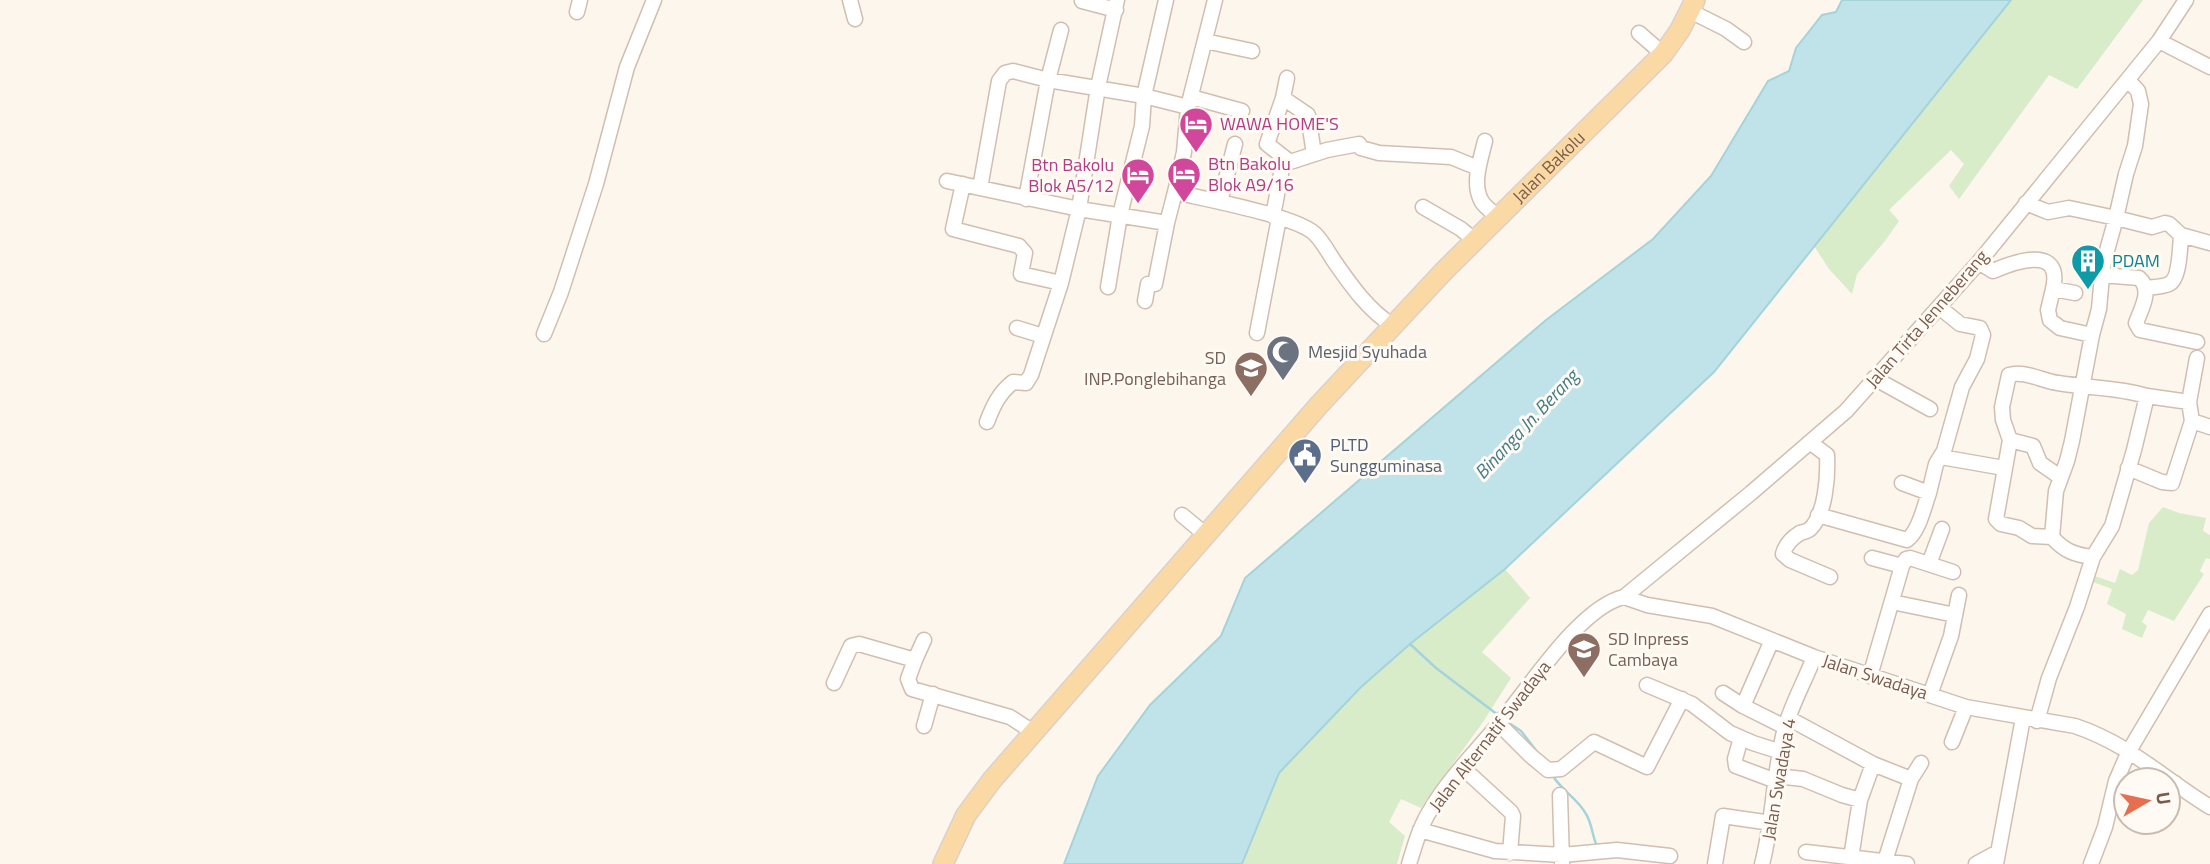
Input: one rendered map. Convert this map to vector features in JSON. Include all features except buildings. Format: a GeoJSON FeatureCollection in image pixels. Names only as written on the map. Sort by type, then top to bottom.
{"type":"FeatureCollection","features":[{"type":"Feature","properties":{"kind":"main road","name":"Jalan Bakolu"},"geometry":{"type":"LineString","coordinates":[[943,864],[966,815],[1027,727],[1392,326],[1658,51],[1674,40],[1692,5]]}},
{"type":"Feature","properties":{"kind":"street"},"geometry":{"type":"LineString","coordinates":[[544,334],[561,292],[596,184],[628,67],[654,0]]}},
{"type":"Feature","properties":{"kind":"street"},"geometry":{"type":"LineString","coordinates":[[850,0],[855,19]]}},
{"type":"Feature","properties":{"kind":"street"},"geometry":{"type":"LineString","coordinates":[[1108,287],[1120,215],[1142,126],[1144,96],[1166,0]]}},
{"type":"Feature","properties":{"kind":"street"},"geometry":{"type":"LineString","coordinates":[[1145,301],[1148,284],[1155,284],[1184,152],[1189,102],[1215,0]]}},
{"type":"Feature","properties":{"kind":"street","name":"Jalan Tirta Jenneberang"},"geometry":{"type":"LineString","coordinates":[[1624,597],[1846,411],[1979,262],[2159,41],[2186,0]]}},
{"type":"Feature","properties":{"kind":"street"},"geometry":{"type":"LineString","coordinates":[[987,422],[995,401],[1007,387],[1013,382],[1028,381],[1061,283],[1079,209],[1098,88],[1116,5],[1082,1]]}},
{"type":"Feature","properties":{"kind":"street"},"geometry":{"type":"LineString","coordinates":[[1692,5],[1744,42]]}},
{"type":"Feature","properties":{"kind":"street"},"geometry":{"type":"LineString","coordinates":[[1026,199],[1048,80],[1061,30]]}},
{"type":"Feature","properties":{"kind":"street"},"geometry":{"type":"LineString","coordinates":[[1639,33],[1658,51]]}},
{"type":"Feature","properties":{"kind":"street"},"geometry":{"type":"LineString","coordinates":[[1205,41],[1252,51]]}},
{"type":"Feature","properties":{"kind":"street"},"geometry":{"type":"LineString","coordinates":[[2159,41],[2210,67]]}},
{"type":"Feature","properties":{"kind":"street"},"geometry":{"type":"LineString","coordinates":[[981,188],[993,104],[1001,76],[1013,71],[1048,80],[1242,111]]}},
{"type":"Feature","properties":{"kind":"street"},"geometry":{"type":"LineString","coordinates":[[1286,78],[1283,98],[1267,144],[1290,162],[1359,144],[1362,148],[1379,153],[1451,157],[1478,168]]}},
{"type":"Feature","properties":{"kind":"street"},"geometry":{"type":"LineString","coordinates":[[2052,537],[2056,491],[2069,455],[2101,298],[2102,275],[2135,146],[2141,104],[2138,90],[2128,80]]}},
{"type":"Feature","properties":{"kind":"street"},"geometry":{"type":"LineString","coordinates":[[1283,98],[1308,115],[1314,154]]}},
{"type":"Feature","properties":{"kind":"street"},"geometry":{"type":"LineString","coordinates":[[1485,141],[1478,168],[1478,192],[1483,204],[1499,217]]}},
{"type":"Feature","properties":{"kind":"street"},"geometry":{"type":"LineString","coordinates":[[1220,202],[1235,144]]}},
{"type":"Feature","properties":{"kind":"street"},"geometry":{"type":"LineString","coordinates":[[1257,333],[1284,158]]}},
{"type":"Feature","properties":{"kind":"street"},"geometry":{"type":"LineString","coordinates":[[947,181],[1026,199],[1167,223]]}},
{"type":"Feature","properties":{"kind":"street"},"geometry":{"type":"LineString","coordinates":[[963,184],[953,229],[1019,246],[1025,253],[1021,274],[1061,283]]}},
{"type":"Feature","properties":{"kind":"street"},"geometry":{"type":"LineString","coordinates":[[1175,192],[1301,225],[1317,236],[1374,312],[1392,326]]}},
{"type":"Feature","properties":{"kind":"street"},"geometry":{"type":"LineString","coordinates":[[2026,203],[2052,212],[2069,208],[2152,228],[2165,223],[2181,235],[2210,243]]}},
{"type":"Feature","properties":{"kind":"street"},"geometry":{"type":"LineString","coordinates":[[1423,208],[1461,229],[1474,240]]}},
{"type":"Feature","properties":{"kind":"street"},"geometry":{"type":"LineString","coordinates":[[2146,288],[2168,285],[2173,281],[2181,235]]}},
{"type":"Feature","properties":{"kind":"street"},"geometry":{"type":"LineString","coordinates":[[1979,262],[1993,271],[2021,261],[2041,260],[2052,266],[2055,279],[2048,310],[2050,320],[2060,328],[2092,335]]}},
{"type":"Feature","properties":{"kind":"street"},"geometry":{"type":"LineString","coordinates":[[2102,275],[2139,278],[2144,282],[2145,299],[2136,323],[2140,330],[2197,342]]}},
{"type":"Feature","properties":{"kind":"street"},"geometry":{"type":"LineString","coordinates":[[2053,289],[2075,293]]}},
{"type":"Feature","properties":{"kind":"street"},"geometry":{"type":"LineString","coordinates":[[1818,515],[1909,540],[1915,531],[1962,387],[1977,359],[1983,335],[1980,328],[1960,324],[1939,307]]}},
{"type":"Feature","properties":{"kind":"street"},"geometry":{"type":"LineString","coordinates":[[1017,328],[1043,336]]}},
{"type":"Feature","properties":{"kind":"street"},"geometry":{"type":"LineString","coordinates":[[2128,468],[2162,482],[2172,483],[2192,421],[2189,402],[2197,358]]}},
{"type":"Feature","properties":{"kind":"street"},"geometry":{"type":"LineString","coordinates":[[2093,557],[2064,550],[2052,537],[2032,536],[2019,528],[2001,524],[1996,519],[2010,440],[2002,407],[2010,373],[2053,383],[2115,388],[2189,402]]}},
{"type":"Feature","properties":{"kind":"street"},"geometry":{"type":"LineString","coordinates":[[1874,378],[1930,409]]}},
{"type":"Feature","properties":{"kind":"street"},"geometry":{"type":"LineString","coordinates":[[1976,864],[1997,858],[2030,719],[2077,607],[2093,557],[2112,526],[2147,396]]}},
{"type":"Feature","properties":{"kind":"street"},"geometry":{"type":"LineString","coordinates":[[2192,421],[2210,426]]}},
{"type":"Feature","properties":{"kind":"street"},"geometry":{"type":"LineString","coordinates":[[2010,440],[2033,446],[2040,463],[2060,477]]}},
{"type":"Feature","properties":{"kind":"street"},"geometry":{"type":"LineString","coordinates":[[1811,443],[1827,455],[1827,482],[1818,515],[1809,530],[1794,538],[1783,554],[1790,560],[1830,577]]}},
{"type":"Feature","properties":{"kind":"street"},"geometry":{"type":"LineString","coordinates":[[1941,457],[2004,468]]}},
{"type":"Feature","properties":{"kind":"street"},"geometry":{"type":"LineString","coordinates":[[1902,483],[1929,492]]}},
{"type":"Feature","properties":{"kind":"street"},"geometry":{"type":"LineString","coordinates":[[1182,515],[1203,532]]}},
{"type":"Feature","properties":{"kind":"street"},"geometry":{"type":"LineString","coordinates":[[1929,564],[1942,529]]}},
{"type":"Feature","properties":{"kind":"street"},"geometry":{"type":"LineString","coordinates":[[1872,558],[1902,566]]}},
{"type":"Feature","properties":{"kind":"street"},"geometry":{"type":"LineString","coordinates":[[1870,676],[1906,559],[1953,572]]}},
{"type":"Feature","properties":{"kind":"street"},"geometry":{"type":"LineString","coordinates":[[1930,695],[1951,636],[1959,595]]}},
{"type":"Feature","properties":{"kind":"street","name":"Jalan Swadaya"},"geometry":{"type":"LineString","coordinates":[[1624,597],[1660,607],[1712,615],[1814,657],[1966,707],[2076,726],[2129,751],[2151,766]]}},
{"type":"Feature","properties":{"kind":"street","name":"Jalan Alternatif Swadaya"},"geometry":{"type":"LineString","coordinates":[[1409,864],[1420,830],[1443,790],[1576,630],[1611,601],[1624,597]]}},
{"type":"Feature","properties":{"kind":"street"},"geometry":{"type":"LineString","coordinates":[[1892,602],[1955,615]]}},
{"type":"Feature","properties":{"kind":"street"},"geometry":{"type":"LineString","coordinates":[[2091,864],[2105,827],[2116,780],[2129,751],[2210,614]]}},
{"type":"Feature","properties":{"kind":"street"},"geometry":{"type":"LineString","coordinates":[[924,640],[908,683],[912,689],[993,711],[1027,727]]}},
{"type":"Feature","properties":{"kind":"street"},"geometry":{"type":"LineString","coordinates":[[1743,706],[1772,640]]}},
{"type":"Feature","properties":{"kind":"street"},"geometry":{"type":"LineString","coordinates":[[834,684],[851,646],[855,644],[915,660]]}},
{"type":"Feature","properties":{"kind":"street","name":"Jalan Swadaya 4"},"geometry":{"type":"LineString","coordinates":[[1762,864],[1787,723],[1814,657]]}},
{"type":"Feature","properties":{"kind":"street"},"geometry":{"type":"LineString","coordinates":[[1647,685],[1692,704],[1721,727],[1741,738],[1780,752]]}},
{"type":"Feature","properties":{"kind":"street"},"geometry":{"type":"LineString","coordinates":[[1723,693],[1743,706],[1911,779]]}},
{"type":"Feature","properties":{"kind":"street"},"geometry":{"type":"LineString","coordinates":[[924,726],[933,694]]}},
{"type":"Feature","properties":{"kind":"street"},"geometry":{"type":"LineString","coordinates":[[1499,724],[1548,770],[1561,769],[1588,744],[1594,742],[1647,767],[1682,699]]}},
{"type":"Feature","properties":{"kind":"street"},"geometry":{"type":"LineString","coordinates":[[1952,742],[1966,707]]}},
{"type":"Feature","properties":{"kind":"street"},"geometry":{"type":"LineString","coordinates":[[1741,738],[1735,759],[1736,766],[1777,778],[1803,779],[1860,800]]}},
{"type":"Feature","properties":{"kind":"street"},"geometry":{"type":"LineString","coordinates":[[1885,861],[1911,779],[1920,763]]}},
{"type":"Feature","properties":{"kind":"street"},"geometry":{"type":"LineString","coordinates":[[1851,858],[1860,800],[1873,764]]}},
{"type":"Feature","properties":{"kind":"street"},"geometry":{"type":"LineString","coordinates":[[1462,767],[1513,816],[1510,853]]}},
{"type":"Feature","properties":{"kind":"street","name":"Jalan Swadaya"},"geometry":{"type":"LineString","coordinates":[[2182,788],[2210,807]]}},
{"type":"Feature","properties":{"kind":"street"},"geometry":{"type":"LineString","coordinates":[[1560,795],[1562,859]]}},
{"type":"Feature","properties":{"kind":"street"},"geometry":{"type":"LineString","coordinates":[[1714,864],[1723,817],[1771,823]]}},
{"type":"Feature","properties":{"kind":"street"},"geometry":{"type":"LineString","coordinates":[[1420,830],[1478,848],[1562,859],[1589,858],[1617,850],[1670,856]]}},
{"type":"Feature","properties":{"kind":"street"},"geometry":{"type":"LineString","coordinates":[[1806,852],[1907,864]]}},
{"type":"Feature","properties":{"kind":"green space"},"geometry":{"type":"Polygon","coordinates":[[[2011,0],[2143,0],[2077,89],[2049,75],[1959,199],[1949,186],[1964,164],[1951,150],[1889,210],[1899,221],[1857,274],[1852,294],[1829,269],[1814,246],[2011,0]]]}},
{"type":"Feature","properties":{"kind":"green space"},"geometry":{"type":"Polygon","coordinates":[[[2163,507],[2206,518],[2203,531],[2210,535],[2210,559],[2206,558],[2200,571],[2204,574],[2174,621],[2148,610],[2142,622],[2147,626],[2142,638],[2122,629],[2126,614],[2107,604],[2112,589],[2090,581],[2092,575],[2115,583],[2120,569],[2132,575],[2138,570],[2149,523],[2163,507]]]}},
{"type":"Feature","properties":{"kind":"green space"},"geometry":{"type":"Polygon","coordinates":[[[1505,569],[1530,598],[1482,652],[1511,678],[1421,808],[1401,799],[1389,822],[1405,836],[1397,864],[1243,864],[1279,773],[1360,688],[1410,644],[1505,569]]]}},
{"type":"Feature","properties":{"kind":"water","name":"Binanga Jn. Berang"},"geometry":{"type":"Polygon","coordinates":[[[1842,0],[2011,0],[1714,372],[1505,569],[1410,644],[1360,688],[1279,773],[1242,864],[1064,864],[1098,776],[1150,705],[1221,636],[1245,578],[1546,320],[1653,239],[1711,176],[1768,81],[1789,71],[1796,48],[1822,15],[1836,12],[1842,0]]]}},
{"type":"Feature","properties":{"kind":"waterway"},"geometry":{"type":"LineString","coordinates":[[1410,644],[1436,668],[1498,715]]}},
{"type":"Feature","properties":{"kind":"waterway"},"geometry":{"type":"LineString","coordinates":[[1506,721],[1521,731],[1538,753]]}},
{"type":"Feature","properties":{"kind":"waterway"},"geometry":{"type":"LineString","coordinates":[[1553,776],[1583,809],[1590,821],[1597,846]]}},
{"type":"Feature","properties":{"kind":"place","name":"WAWA HOME'S"},"geometry":{"type":"Point","coordinates":[1196,154]}},
{"type":"Feature","properties":{"kind":"place","name":"Btn Bakolu Blok A9/16"},"geometry":{"type":"Point","coordinates":[1184,204]}},
{"type":"Feature","properties":{"kind":"place","name":"Btn Bakolu Blok A5/12"},"geometry":{"type":"Point","coordinates":[1138,205]}},
{"type":"Feature","properties":{"kind":"place","name":"PDAM"},"geometry":{"type":"Point","coordinates":[2088,291]}},
{"type":"Feature","properties":{"kind":"place","name":"Mesjid Syuhada"},"geometry":{"type":"Point","coordinates":[1283,382]}},
{"type":"Feature","properties":{"kind":"place","name":"SD INP.Ponglebihanga"},"geometry":{"type":"Point","coordinates":[1251,398]}},
{"type":"Feature","properties":{"kind":"place","name":"PLTD Sungguminasa"},"geometry":{"type":"Point","coordinates":[1305,485]}},
{"type":"Feature","properties":{"kind":"place","name":"SD Inpress Cambaya"},"geometry":{"type":"Point","coordinates":[1584,679]}}]}
